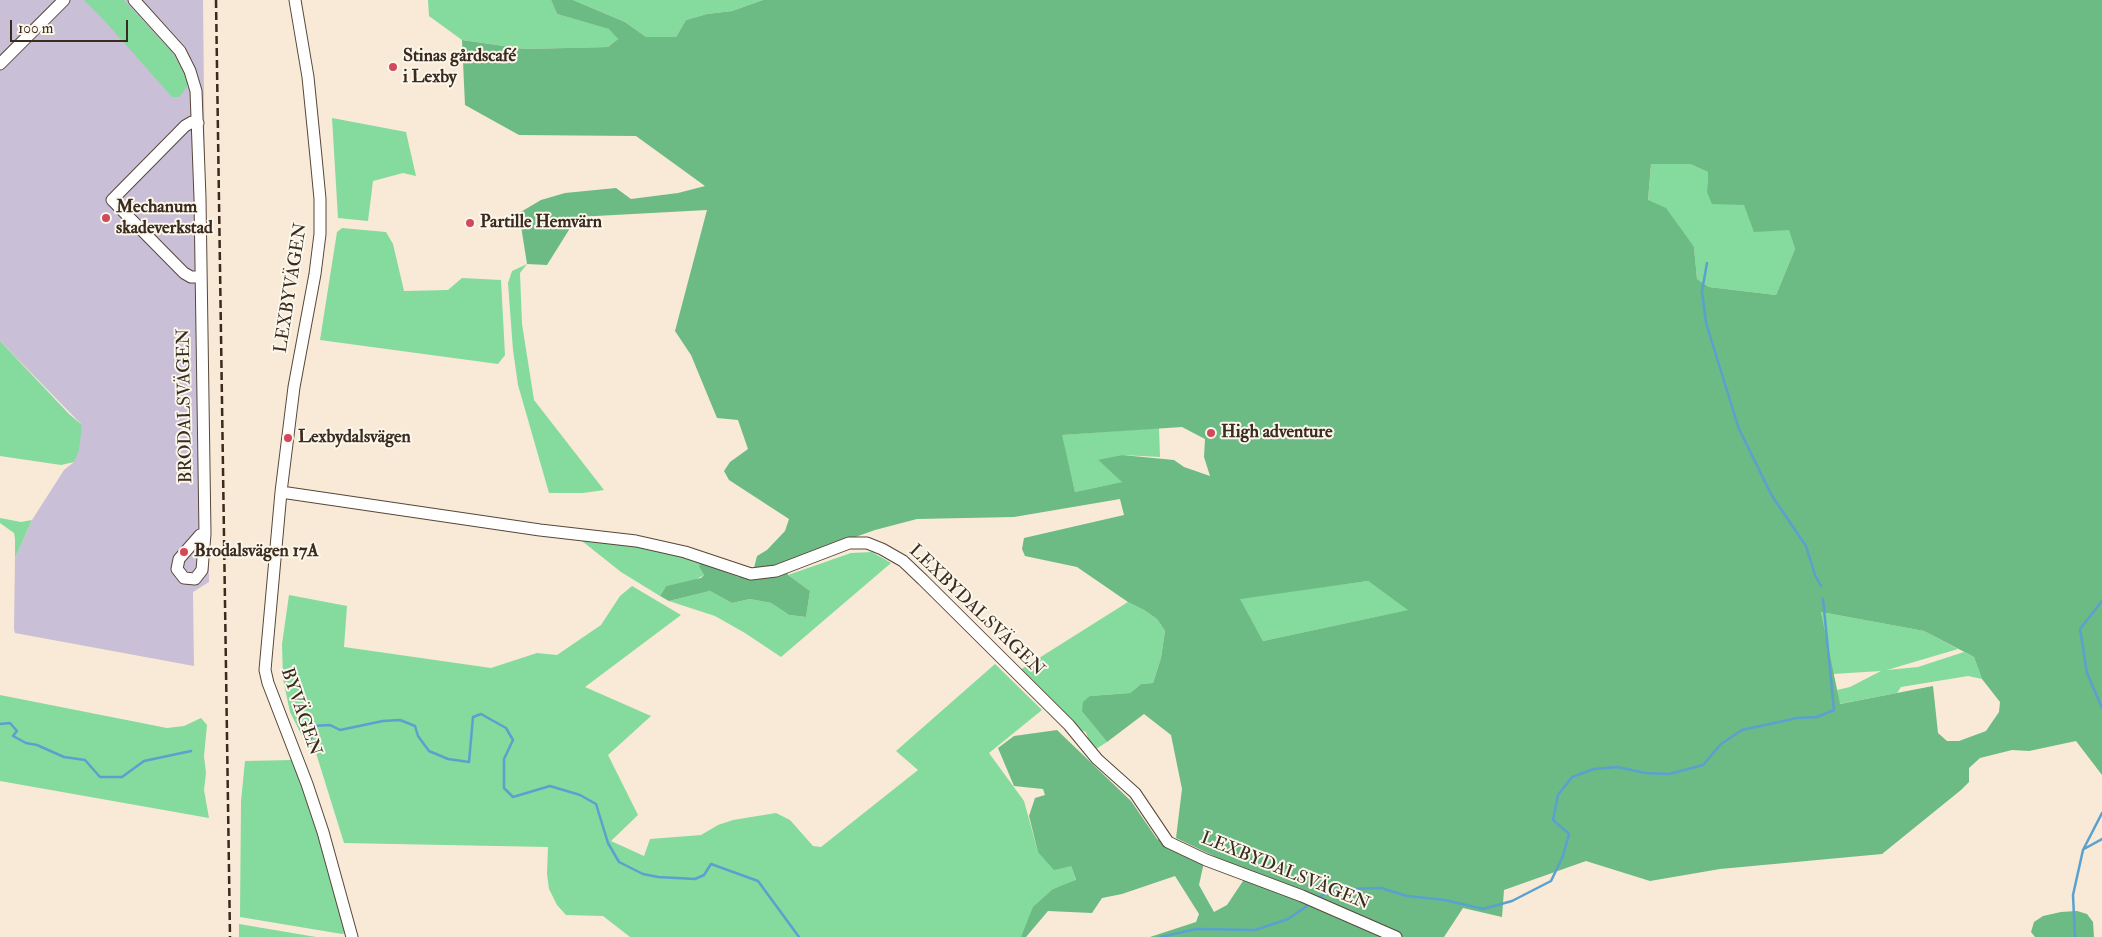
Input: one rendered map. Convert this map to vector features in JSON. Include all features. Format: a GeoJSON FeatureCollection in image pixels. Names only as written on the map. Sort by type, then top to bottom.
{"type":"FeatureCollection","features":[{"type":"Feature","properties":{"kind":"street"},"geometry":{"type":"LineString","coordinates":[[0,64],[64,0]]}},
{"type":"Feature","properties":{"kind":"street","name":"BRODALSVÄGEN"},"geometry":{"type":"LineString","coordinates":[[134,0],[180,51],[190,71],[196,91],[205,534]]}},
{"type":"Feature","properties":{"kind":"street","name":"LEXBYVÄGEN"},"geometry":{"type":"LineString","coordinates":[[282,492],[294,387],[315,274],[321,220],[308,77],[295,0]]}},
{"type":"Feature","properties":{"kind":"street"},"geometry":{"type":"LineString","coordinates":[[198,123],[192,122],[185,126],[112,200],[184,273],[191,277],[201,277]]}},
{"type":"Feature","properties":{"kind":"street","name":"BYVÄGEN"},"geometry":{"type":"LineString","coordinates":[[282,492],[265,670],[268,683],[307,784],[323,832],[352,937]]}},
{"type":"Feature","properties":{"kind":"street","name":"LEXBYDALSVÄGEN"},"geometry":{"type":"LineString","coordinates":[[282,492],[531,528],[636,541],[671,548],[751,574],[776,571],[849,543],[867,543],[903,561],[1069,725],[1097,759],[1135,793],[1168,842],[1206,860],[1302,896],[1396,937]]}},
{"type":"Feature","properties":{"kind":"shaded area"},"geometry":{"type":"Polygon","coordinates":[[[0,0],[203,0],[209,582],[193,592],[194,666],[15,633],[15,558],[32,520],[64,470],[74,462],[82,425],[0,341],[0,0]]]}},
{"type":"Feature","properties":{"kind":"green space"},"geometry":{"type":"Polygon","coordinates":[[[84,0],[124,0],[172,52],[180,66],[187,80],[187,87],[179,97],[172,97],[84,0]]]}},
{"type":"Feature","properties":{"kind":"green space"},"geometry":{"type":"Polygon","coordinates":[[[428,0],[551,0],[557,14],[610,29],[618,39],[608,47],[525,49],[462,40],[429,16],[428,0]]]}},
{"type":"Feature","properties":{"kind":"green space"},"geometry":{"type":"Polygon","coordinates":[[[551,0],[573,0],[625,22],[646,37],[676,37],[686,20],[707,14],[732,11],[763,0],[2102,0],[2102,775],[2076,741],[2029,751],[2012,750],[1980,758],[1969,768],[1969,782],[1961,790],[1882,854],[1720,869],[1650,881],[1586,861],[1504,890],[1502,917],[1463,908],[1444,937],[1150,937],[1196,922],[1199,914],[1175,876],[1122,894],[1102,898],[1092,913],[1048,911],[1026,937],[1021,937],[1033,907],[1053,889],[1076,880],[1071,866],[1054,870],[1038,852],[1029,816],[1035,798],[1045,795],[1043,789],[1014,786],[998,748],[1014,736],[1057,730],[1131,801],[1157,839],[1204,862],[1199,885],[1214,912],[1227,905],[1243,881],[1245,871],[1176,838],[1182,789],[1171,735],[1144,714],[1107,742],[1082,711],[1083,702],[1090,696],[1130,693],[1141,684],[1153,683],[1161,658],[1165,631],[1157,619],[1128,602],[1077,567],[1025,556],[1022,549],[1024,538],[1124,515],[1120,499],[1014,517],[917,519],[875,530],[785,562],[788,575],[810,591],[806,617],[789,615],[771,603],[750,599],[732,603],[710,591],[669,601],[660,596],[666,586],[701,578],[704,575],[699,567],[700,563],[739,577],[756,578],[754,568],[757,556],[767,550],[785,531],[789,519],[729,480],[724,471],[730,462],[748,449],[738,420],[717,418],[691,355],[675,331],[707,210],[577,217],[547,265],[527,264],[519,213],[541,200],[565,193],[616,188],[631,199],[678,193],[705,186],[636,136],[519,135],[465,105],[462,40],[525,49],[608,47],[618,39],[609,29],[557,14],[551,0]],[[1651,164],[1648,200],[1666,208],[1694,247],[1697,279],[1709,287],[1776,295],[1795,249],[1789,230],[1754,232],[1744,205],[1712,204],[1707,192],[1708,172],[1690,164],[1651,164]],[[1182,427],[1062,435],[1075,492],[1122,482],[1098,460],[1122,455],[1174,460],[1184,467],[1210,476],[1204,457],[1205,439],[1182,427]],[[1368,581],[1240,599],[1263,641],[1408,610],[1368,581]],[[1821,612],[1840,704],[1933,686],[1938,733],[1947,741],[1959,741],[1986,731],[1999,712],[2000,702],[1982,679],[1974,657],[1924,631],[1821,612]]]}},
{"type":"Feature","properties":{"kind":"green space"},"geometry":{"type":"Polygon","coordinates":[[[573,0],[763,0],[732,11],[707,14],[686,20],[676,37],[646,37],[625,22],[573,0]]]}},
{"type":"Feature","properties":{"kind":"green space"},"geometry":{"type":"Polygon","coordinates":[[[332,118],[406,132],[416,176],[403,173],[373,181],[368,221],[338,218],[332,118]]]}},
{"type":"Feature","properties":{"kind":"green space"},"geometry":{"type":"Polygon","coordinates":[[[1651,164],[1690,164],[1708,172],[1707,192],[1744,205],[1789,229],[1795,249],[1776,295],[1709,287],[1697,279],[1694,247],[1648,201],[1651,164]]]}},
{"type":"Feature","properties":{"kind":"green space"},"geometry":{"type":"Polygon","coordinates":[[[342,228],[386,232],[393,244],[404,291],[448,290],[462,278],[501,280],[505,355],[498,364],[320,340],[337,232],[342,228]]]}},
{"type":"Feature","properties":{"kind":"green space"},"geometry":{"type":"Polygon","coordinates":[[[527,264],[520,273],[522,324],[534,400],[604,490],[583,493],[549,493],[518,385],[513,350],[508,283],[512,271],[527,264]]]}},
{"type":"Feature","properties":{"kind":"green space"},"geometry":{"type":"Polygon","coordinates":[[[0,341],[69,414],[82,425],[79,450],[74,462],[61,465],[0,456],[0,341]]]}},
{"type":"Feature","properties":{"kind":"green space"},"geometry":{"type":"Polygon","coordinates":[[[1159,428],[1160,457],[1122,455],[1099,461],[1123,482],[1075,492],[1061,435],[1159,428]]]}},
{"type":"Feature","properties":{"kind":"green space"},"geometry":{"type":"Polygon","coordinates":[[[0,518],[21,522],[32,520],[15,558],[14,533],[0,523],[0,518]]]}},
{"type":"Feature","properties":{"kind":"green space"},"geometry":{"type":"Polygon","coordinates":[[[584,539],[670,552],[700,563],[699,567],[704,575],[695,580],[666,586],[660,596],[621,572],[582,541],[584,539]]]}},
{"type":"Feature","properties":{"kind":"green space"},"geometry":{"type":"Polygon","coordinates":[[[872,552],[891,563],[781,657],[715,616],[669,601],[710,591],[732,603],[750,599],[771,603],[789,615],[806,617],[810,591],[788,575],[851,553],[872,552]]]}},
{"type":"Feature","properties":{"kind":"green space"},"geometry":{"type":"Polygon","coordinates":[[[1368,581],[1409,610],[1263,641],[1239,598],[1368,581]]]}},
{"type":"Feature","properties":{"kind":"green space"},"geometry":{"type":"Polygon","coordinates":[[[632,586],[681,615],[585,687],[651,716],[608,755],[638,815],[611,841],[644,856],[650,839],[701,835],[718,825],[733,820],[776,813],[790,820],[813,846],[821,847],[918,770],[896,751],[995,664],[1042,710],[989,753],[1024,801],[1038,852],[1071,866],[1076,881],[1053,889],[1021,937],[630,937],[603,916],[566,915],[557,905],[549,889],[547,874],[548,847],[344,843],[316,753],[305,742],[290,712],[283,679],[282,644],[289,595],[347,606],[344,647],[491,668],[537,653],[557,655],[601,625],[620,596],[632,586]]]}},
{"type":"Feature","properties":{"kind":"green space"},"geometry":{"type":"Polygon","coordinates":[[[1128,602],[1157,619],[1165,631],[1161,658],[1153,683],[1141,684],[1130,693],[1090,696],[1088,718],[1107,742],[1096,749],[1089,741],[1086,732],[1080,730],[1020,670],[1128,602]]]}},
{"type":"Feature","properties":{"kind":"green space"},"geometry":{"type":"Polygon","coordinates":[[[1821,612],[1924,631],[1958,649],[1887,670],[1918,667],[1964,652],[1974,657],[1982,679],[1968,676],[1901,687],[1897,693],[1839,704],[1837,690],[1850,687],[1881,671],[1833,674],[1821,612]]]}},
{"type":"Feature","properties":{"kind":"green space"},"geometry":{"type":"Polygon","coordinates":[[[0,695],[167,728],[184,726],[201,718],[207,725],[204,756],[206,773],[204,790],[209,818],[0,781],[0,695]]]}},
{"type":"Feature","properties":{"kind":"green space"},"geometry":{"type":"Polygon","coordinates":[[[292,760],[313,815],[346,933],[342,934],[240,917],[241,801],[245,761],[292,760]]]}},
{"type":"Feature","properties":{"kind":"green space"},"geometry":{"type":"Polygon","coordinates":[[[2077,911],[2087,914],[2093,922],[2094,937],[2035,937],[2031,932],[2034,922],[2043,916],[2077,911]]]}},
{"type":"Feature","properties":{"kind":"green space"},"geometry":{"type":"Polygon","coordinates":[[[239,924],[316,937],[239,937],[239,924]]]}},
{"type":"Feature","properties":{"kind":"waterway"},"geometry":{"type":"LineString","coordinates":[[1707,263],[1702,291],[1706,323],[1739,429],[1772,496],[1806,546],[1815,575],[1821,586]]}},
{"type":"Feature","properties":{"kind":"waterway"},"geometry":{"type":"LineString","coordinates":[[1320,897],[1326,893],[1347,889],[1381,888],[1407,896],[1445,900],[1483,909],[1512,901],[1551,881],[1563,856],[1569,834],[1553,820],[1558,795],[1572,777],[1594,769],[1617,767],[1646,773],[1669,774],[1703,765],[1721,744],[1742,730],[1797,718],[1817,717],[1834,710],[1823,599]]}},
{"type":"Feature","properties":{"kind":"waterway"},"geometry":{"type":"LineString","coordinates":[[2102,601],[2080,629],[2087,673],[2102,708]]}},
{"type":"Feature","properties":{"kind":"waterway"},"geometry":{"type":"LineString","coordinates":[[311,739],[312,726],[330,725],[340,730],[383,721],[400,720],[415,726],[418,736],[429,751],[448,759],[469,762],[473,717],[481,714],[506,728],[513,740],[504,759],[504,788],[513,797],[550,786],[580,795],[596,804],[608,843],[619,862],[643,874],[658,877],[695,879],[704,875],[711,864],[758,881],[799,937]]}},
{"type":"Feature","properties":{"kind":"waterway"},"geometry":{"type":"LineString","coordinates":[[0,724],[10,723],[17,731],[13,736],[26,743],[37,745],[64,757],[85,760],[100,777],[122,777],[144,761],[191,751]]}},
{"type":"Feature","properties":{"kind":"waterway"},"geometry":{"type":"LineString","coordinates":[[2075,937],[2073,895],[2083,850],[2102,813]]}},
{"type":"Feature","properties":{"kind":"waterway"},"geometry":{"type":"LineString","coordinates":[[2084,849],[2102,839]]}},
{"type":"Feature","properties":{"kind":"waterway"},"geometry":{"type":"LineString","coordinates":[[1161,937],[1196,929],[1255,930],[1288,919],[1307,906]]}},
{"type":"Feature","properties":{"kind":"railway"},"geometry":{"type":"LineString","coordinates":[[216,0],[230,937]]}},
{"type":"Feature","properties":{"kind":"place","name":"Stinas gårdscafé i Lexby"},"geometry":{"type":"Point","coordinates":[393,67]}},
{"type":"Feature","properties":{"kind":"place","name":"Mechanum skadeverkstad"},"geometry":{"type":"Point","coordinates":[106,218]}},
{"type":"Feature","properties":{"kind":"place","name":"Partille Hemvärn"},"geometry":{"type":"Point","coordinates":[470,223]}},
{"type":"Feature","properties":{"kind":"place","name":"High adventure"},"geometry":{"type":"Point","coordinates":[1211,433]}},
{"type":"Feature","properties":{"kind":"place","name":"Lexbydalsvägen"},"geometry":{"type":"Point","coordinates":[288,438]}},
{"type":"Feature","properties":{"kind":"place","name":"Brodalsvägen 17A"},"geometry":{"type":"Point","coordinates":[184,552]}}]}
